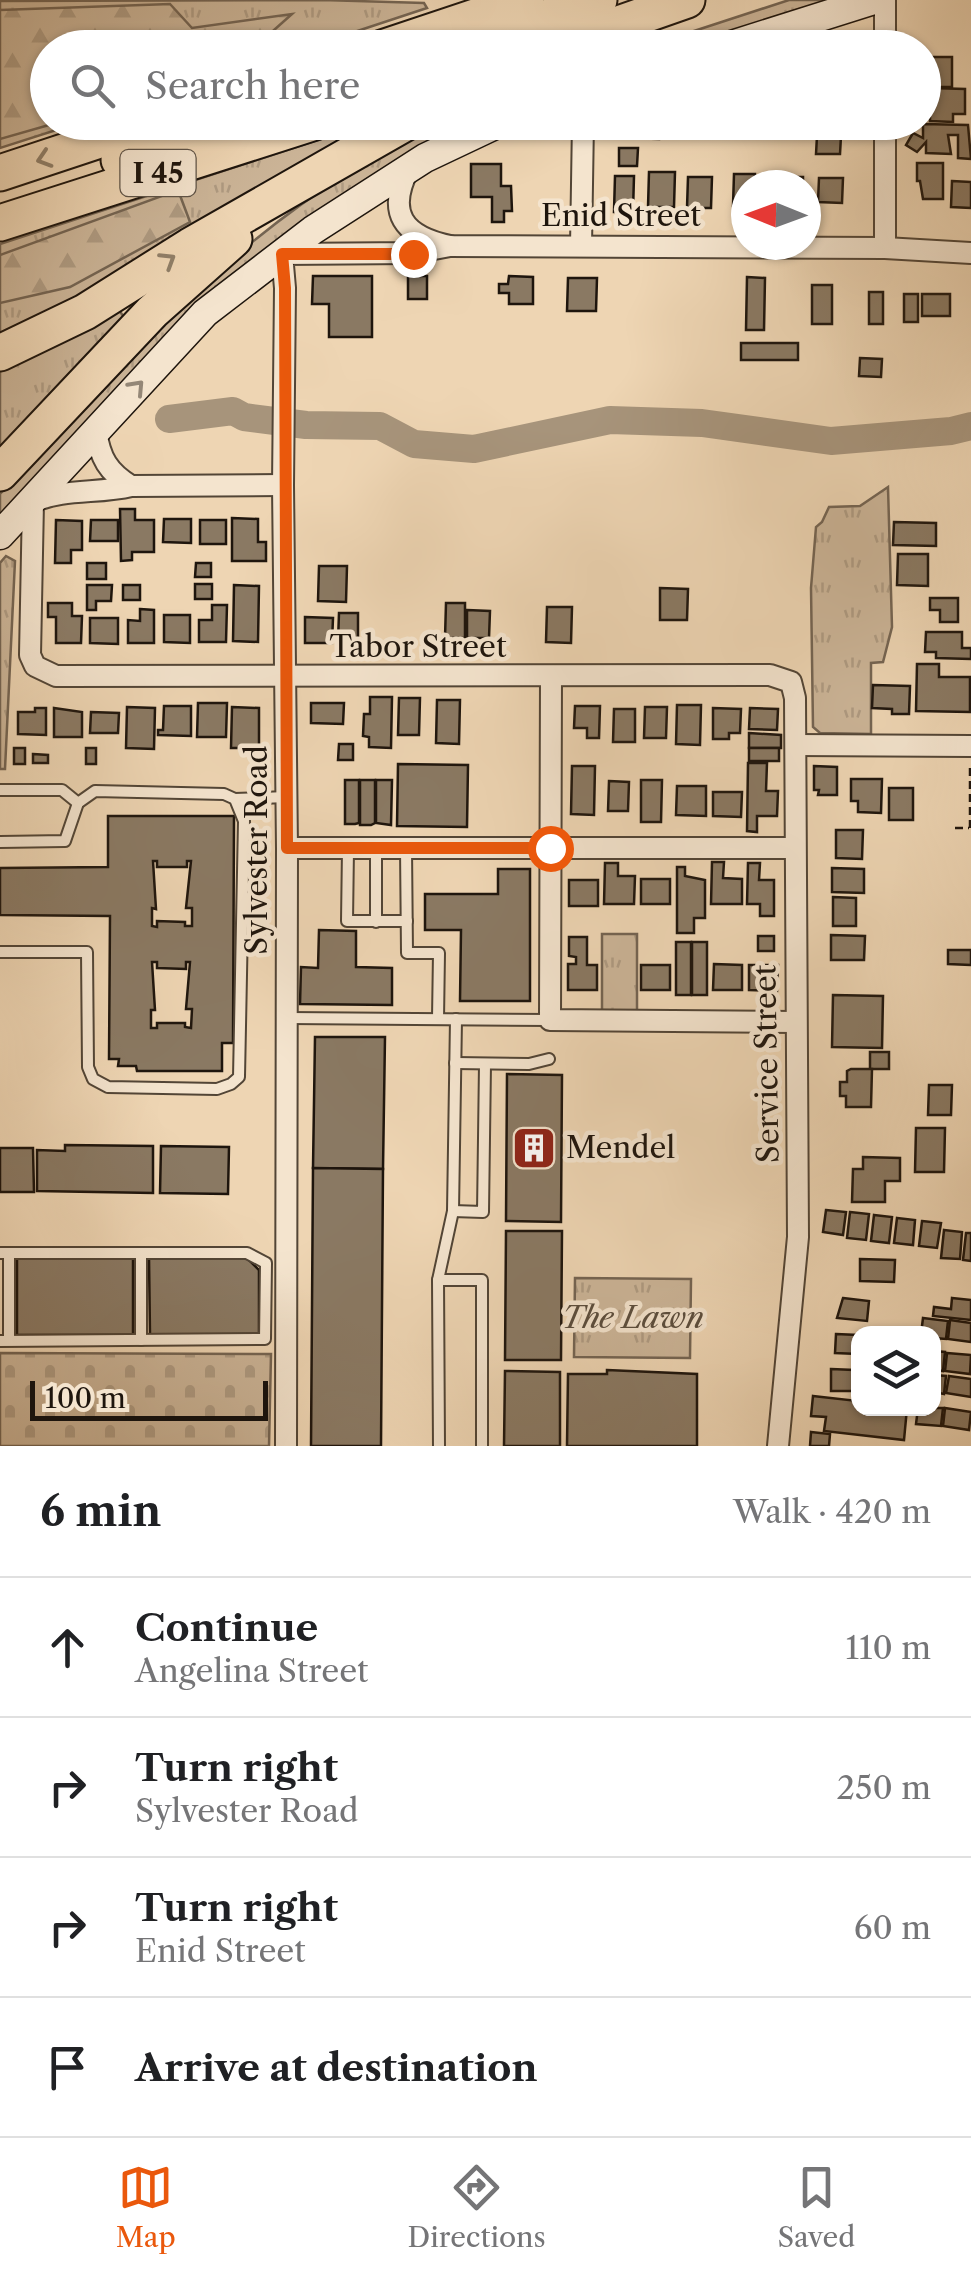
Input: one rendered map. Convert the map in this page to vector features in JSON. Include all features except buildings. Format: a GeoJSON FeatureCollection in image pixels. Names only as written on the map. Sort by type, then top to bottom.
{"type":"FeatureCollection","features":[{"type":"Feature","properties":{"kind":"highway"},"geometry":{"type":"LineString","coordinates":[[436,30],[526,0]]}},
{"type":"Feature","properties":{"kind":"highway"},"geometry":{"type":"LineString","coordinates":[[536,30],[687,0]]}},
{"type":"Feature","properties":{"kind":"highway"},"geometry":{"type":"LineString","coordinates":[[578,30],[602,15]]}},
{"type":"Feature","properties":{"kind":"highway","name":"I 45"},"geometry":{"type":"LineString","coordinates":[[0,173],[100,140]]}},
{"type":"Feature","properties":{"kind":"highway"},"geometry":{"type":"LineString","coordinates":[[0,199],[178,140]]}},
{"type":"Feature","properties":{"kind":"highway","name":"I 45"},"geometry":{"type":"LineString","coordinates":[[0,223],[260,140]]}},
{"type":"Feature","properties":{"kind":"highway"},"geometry":{"type":"LineString","coordinates":[[0,353],[85,312],[190,246],[376,140]]}},
{"type":"Feature","properties":{"kind":"highway"},"geometry":{"type":"LineString","coordinates":[[0,473],[152,312],[300,184]]}},
{"type":"Feature","properties":{"kind":"main road"},"geometry":{"type":"LineString","coordinates":[[779,30],[874,0]]}},
{"type":"Feature","properties":{"kind":"main road"},"geometry":{"type":"LineString","coordinates":[[0,535],[205,313],[312,230],[409,168],[465,140]]}},
{"type":"Feature","properties":{"kind":"street"},"geometry":{"type":"LineString","coordinates":[[885,0],[885,30]]}},
{"type":"Feature","properties":{"kind":"street"},"geometry":{"type":"LineString","coordinates":[[581,246],[583,140]]}},
{"type":"Feature","properties":{"kind":"street"},"geometry":{"type":"LineString","coordinates":[[885,140],[885,248]]}},
{"type":"Feature","properties":{"kind":"street","name":"Enid Street"},"geometry":{"type":"LineString","coordinates":[[409,168],[398,197],[400,216],[422,238],[450,246]]}},
{"type":"Feature","properties":{"kind":"street","name":"Enid Street"},"geometry":{"type":"LineString","coordinates":[[282,254],[413,254],[450,246],[885,248],[971,253]]}},
{"type":"Feature","properties":{"kind":"street","name":"Sylvester Road"},"geometry":{"type":"LineString","coordinates":[[282,254],[288,1018],[286,1446]]}},
{"type":"Feature","properties":{"kind":"street"},"geometry":{"type":"LineString","coordinates":[[96,431],[102,460],[116,477],[131,486]]}},
{"type":"Feature","properties":{"kind":"street"},"geometry":{"type":"LineString","coordinates":[[32,502],[51,494],[284,475]]}},
{"type":"Feature","properties":{"kind":"street","name":"Tabor Street"},"geometry":{"type":"LineString","coordinates":[[32,502],[32,660],[48,674],[770,676],[791,682]]}},
{"type":"Feature","properties":{"kind":"street"},"geometry":{"type":"LineString","coordinates":[[552,676],[550,1020],[796,1022]]}},
{"type":"Feature","properties":{"kind":"street","name":"Service Street"},"geometry":{"type":"LineString","coordinates":[[778,1446],[798,1237],[796,745],[795,689],[791,682]]}},
{"type":"Feature","properties":{"kind":"street"},"geometry":{"type":"LineString","coordinates":[[796,745],[971,746]]}},
{"type":"Feature","properties":{"kind":"street"},"geometry":{"type":"LineString","coordinates":[[287,848],[794,848]]}},
{"type":"Feature","properties":{"kind":"lane"},"geometry":{"type":"LineString","coordinates":[[0,790],[62,790],[78,804]]}},
{"type":"Feature","properties":{"kind":"lane"},"geometry":{"type":"LineString","coordinates":[[0,842],[66,841],[78,804],[95,791],[287,797]]}},
{"type":"Feature","properties":{"kind":"lane"},"geometry":{"type":"LineString","coordinates":[[0,952],[87,952],[88,1067],[93,1079],[108,1087],[217,1089],[231,1084],[239,1077],[242,1065],[244,821],[235,798]]}},
{"type":"Feature","properties":{"kind":"lane"},"geometry":{"type":"LineString","coordinates":[[348,848],[348,922],[407,922]]}},
{"type":"Feature","properties":{"kind":"lane"},"geometry":{"type":"LineString","coordinates":[[376,848],[376,922]]}},
{"type":"Feature","properties":{"kind":"lane"},"geometry":{"type":"LineString","coordinates":[[406,848],[407,954],[438,953],[438,1018]]}},
{"type":"Feature","properties":{"kind":"lane"},"geometry":{"type":"LineString","coordinates":[[288,1018],[550,1020]]}},
{"type":"Feature","properties":{"kind":"lane"},"geometry":{"type":"LineString","coordinates":[[438,1446],[438,1280],[453,1211],[456,1019]]}},
{"type":"Feature","properties":{"kind":"lane"},"geometry":{"type":"LineString","coordinates":[[455,1064],[529,1064],[550,1058]]}},
{"type":"Feature","properties":{"kind":"lane"},"geometry":{"type":"LineString","coordinates":[[453,1211],[483,1212],[484,1064]]}},
{"type":"Feature","properties":{"kind":"lane"},"geometry":{"type":"LineString","coordinates":[[141,1252],[141,1340]]}},
{"type":"Feature","properties":{"kind":"lane"},"geometry":{"type":"LineString","coordinates":[[141,1252],[247,1252],[266,1264],[265,1339],[4,1340],[4,1253],[141,1252]]}},
{"type":"Feature","properties":{"kind":"lane"},"geometry":{"type":"LineString","coordinates":[[438,1280],[482,1280],[482,1446]]}},
{"type":"Feature","properties":{"kind":"path"},"geometry":{"type":"LineString","coordinates":[[955,828],[970,828],[970,760]]}},
{"type":"Feature","properties":{"kind":"green space"},"geometry":{"type":"Polygon","coordinates":[[[322,0],[424,3],[427,8],[360,30],[30,30],[30,138],[0,148],[0,1],[322,0]]]}},
{"type":"Feature","properties":{"kind":"green space"},"geometry":{"type":"Polygon","coordinates":[[[789,0],[845,0],[745,30],[697,30],[789,0]]]}},
{"type":"Feature","properties":{"kind":"green space"},"geometry":{"type":"Polygon","coordinates":[[[170,4],[192,28],[292,14],[274,30],[30,30],[30,130],[0,139],[0,10],[170,4]]]}},
{"type":"Feature","properties":{"kind":"green space"},"geometry":{"type":"Polygon","coordinates":[[[318,140],[356,140],[89,291],[0,336],[0,244],[318,140]]]}},
{"type":"Feature","properties":{"kind":"green space"},"geometry":{"type":"Polygon","coordinates":[[[409,140],[447,140],[326,209],[239,271],[0,518],[0,494],[150,335],[258,237],[377,156],[409,140]]]}},
{"type":"Feature","properties":{"kind":"green space"},"geometry":{"type":"Polygon","coordinates":[[[178,190],[190,222],[70,287],[0,303],[0,255],[178,190]]]}},
{"type":"Feature","properties":{"kind":"green space"},"geometry":{"type":"Polygon","coordinates":[[[116,306],[126,320],[0,453],[0,364],[116,306]]]}},
{"type":"Feature","properties":{"kind":"green space"},"geometry":{"type":"Polygon","coordinates":[[[888,487],[892,627],[883,662],[871,663],[871,734],[820,733],[813,727],[811,588],[816,527],[829,507],[860,506],[888,487]]]}},
{"type":"Feature","properties":{"kind":"green space"},"geometry":{"type":"Polygon","coordinates":[[[6,556],[15,561],[5,769],[0,769],[0,563],[6,556]]]}},
{"type":"Feature","properties":{"kind":"green space"},"geometry":{"type":"Polygon","coordinates":[[[602,934],[637,934],[637,1011],[602,1011],[602,934]]]}},
{"type":"Feature","properties":{"kind":"green space","name":"The Lawn"},"geometry":{"type":"Polygon","coordinates":[[[575,1278],[691,1279],[690,1358],[574,1357],[575,1278]]]}},
{"type":"Feature","properties":{"kind":"green space"},"geometry":{"type":"Polygon","coordinates":[[[0,1353],[271,1354],[269,1446],[0,1446],[0,1353]]]}},
{"type":"Feature","properties":{"kind":"waterway"},"geometry":{"type":"LineString","coordinates":[[169,419],[233,411],[244,417],[306,425],[380,426],[414,444],[474,449],[610,420],[702,423],[831,441],[971,426]]}},
{"type":"Feature","properties":{"kind":"place","name":"Mendel"},"geometry":{"type":"Point","coordinates":[534,1148]}},
{"type":"Feature","properties":{"kind":"route"},"geometry":{"type":"LineString","coordinates":[[413,254],[282,254],[287,848],[550,848]]}}]}
